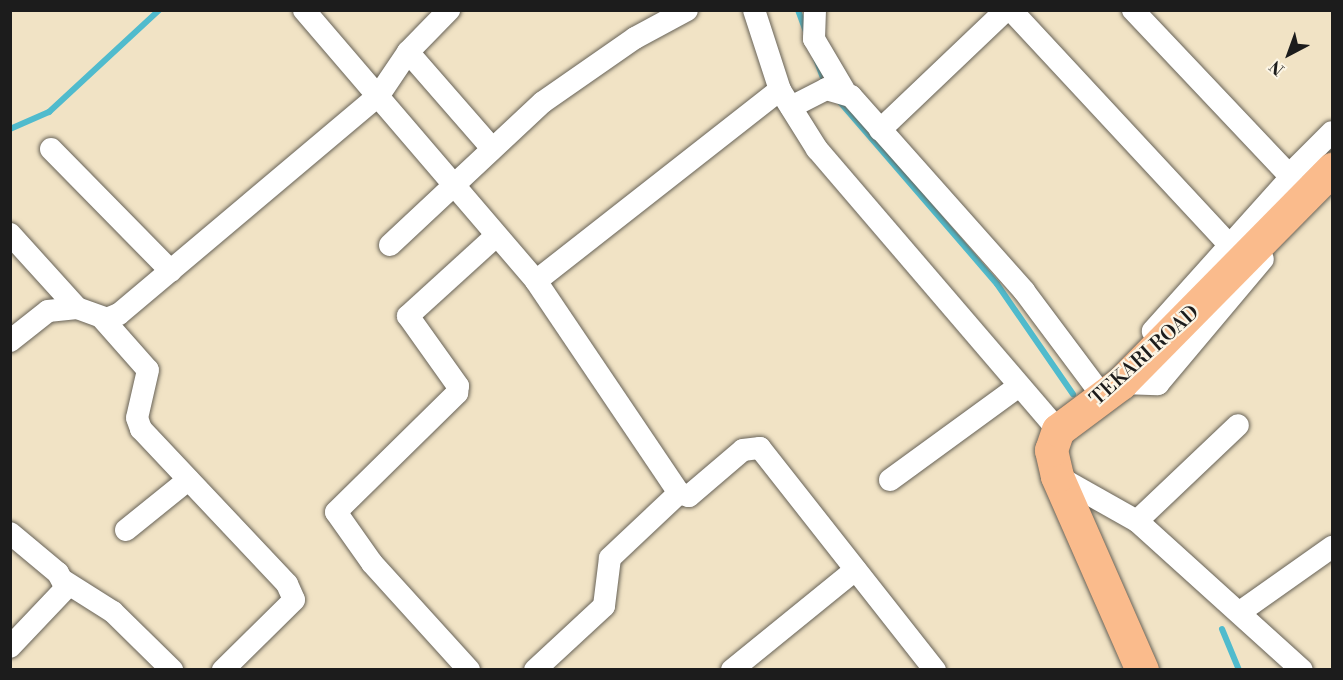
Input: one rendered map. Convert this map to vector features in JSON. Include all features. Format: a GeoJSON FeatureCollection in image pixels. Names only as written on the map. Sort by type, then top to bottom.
{"type":"FeatureCollection","features":[{"type":"Feature","properties":{"kind":"highway","name":"TEKARI ROAD"},"geometry":{"type":"LineString","coordinates":[[1058,430],[1113,391],[1332,169]]}},
{"type":"Feature","properties":{"kind":"highway"},"geometry":{"type":"LineString","coordinates":[[1058,430],[1051,450],[1057,476],[1142,669]]}},
{"type":"Feature","properties":{"kind":"street"},"geometry":{"type":"LineString","coordinates":[[304,10],[379,94],[452,184],[536,281],[679,493],[689,496],[743,450],[760,448],[927,667]]}},
{"type":"Feature","properties":{"kind":"street"},"geometry":{"type":"LineString","coordinates":[[102,318],[119,314],[379,94],[408,52],[449,10]]}},
{"type":"Feature","properties":{"kind":"street"},"geometry":{"type":"LineString","coordinates":[[390,245],[491,147],[586,71],[687,10]]}},
{"type":"Feature","properties":{"kind":"street"},"geometry":{"type":"LineString","coordinates":[[754,10],[786,98],[817,149],[1016,388],[1058,430]]}},
{"type":"Feature","properties":{"kind":"street"},"geometry":{"type":"LineString","coordinates":[[815,10],[814,39],[844,90],[1113,391]]}},
{"type":"Feature","properties":{"kind":"street"},"geometry":{"type":"LineString","coordinates":[[880,130],[1006,10]]}},
{"type":"Feature","properties":{"kind":"street"},"geometry":{"type":"LineString","coordinates":[[1011,10],[1230,246]]}},
{"type":"Feature","properties":{"kind":"street"},"geometry":{"type":"LineString","coordinates":[[1133,10],[1290,174]]}},
{"type":"Feature","properties":{"kind":"street"},"geometry":{"type":"LineString","coordinates":[[408,52],[491,147]]}},
{"type":"Feature","properties":{"kind":"street"},"geometry":{"type":"LineString","coordinates":[[536,281],[786,98],[826,89],[844,90]]}},
{"type":"Feature","properties":{"kind":"street"},"geometry":{"type":"LineString","coordinates":[[1113,391],[1146,340],[1230,246],[1290,174],[1332,132]]}},
{"type":"Feature","properties":{"kind":"street"},"geometry":{"type":"LineString","coordinates":[[51,149],[171,271]]}},
{"type":"Feature","properties":{"kind":"street"},"geometry":{"type":"LineString","coordinates":[[1113,391],[1158,384],[1332,185]]}},
{"type":"Feature","properties":{"kind":"street"},"geometry":{"type":"LineString","coordinates":[[10,234],[77,308]]}},
{"type":"Feature","properties":{"kind":"street"},"geometry":{"type":"LineString","coordinates":[[470,669],[372,563],[336,512],[457,393],[458,386],[408,316],[496,236]]}},
{"type":"Feature","properties":{"kind":"street"},"geometry":{"type":"LineString","coordinates":[[10,341],[48,310],[77,308],[102,318],[148,370],[137,418],[141,429],[287,584],[294,600],[223,669]]}},
{"type":"Feature","properties":{"kind":"street"},"geometry":{"type":"LineString","coordinates":[[890,480],[1016,388]]}},
{"type":"Feature","properties":{"kind":"street"},"geometry":{"type":"LineString","coordinates":[[1137,521],[1238,425]]}},
{"type":"Feature","properties":{"kind":"street"},"geometry":{"type":"LineString","coordinates":[[1057,476],[1137,521],[1213,586],[1302,669]]}},
{"type":"Feature","properties":{"kind":"street"},"geometry":{"type":"LineString","coordinates":[[126,530],[188,480]]}},
{"type":"Feature","properties":{"kind":"street"},"geometry":{"type":"LineString","coordinates":[[535,669],[604,606],[610,558],[679,493]]}},
{"type":"Feature","properties":{"kind":"street"},"geometry":{"type":"LineString","coordinates":[[10,533],[64,581],[113,612],[172,669]]}},
{"type":"Feature","properties":{"kind":"street"},"geometry":{"type":"LineString","coordinates":[[1235,607],[1332,547]]}},
{"type":"Feature","properties":{"kind":"street"},"geometry":{"type":"LineString","coordinates":[[732,669],[855,570]]}},
{"type":"Feature","properties":{"kind":"street"},"geometry":{"type":"LineString","coordinates":[[10,647],[58,602],[64,581]]}},
{"type":"Feature","properties":{"kind":"waterway"},"geometry":{"type":"LineString","coordinates":[[10,129],[49,112],[159,10]]}},
{"type":"Feature","properties":{"kind":"waterway"},"geometry":{"type":"LineString","coordinates":[[798,10],[823,78]]}},
{"type":"Feature","properties":{"kind":"waterway"},"geometry":{"type":"LineString","coordinates":[[840,102],[997,284],[1073,394]]}},
{"type":"Feature","properties":{"kind":"waterway"},"geometry":{"type":"LineString","coordinates":[[1222,629],[1239,670]]}}]}
